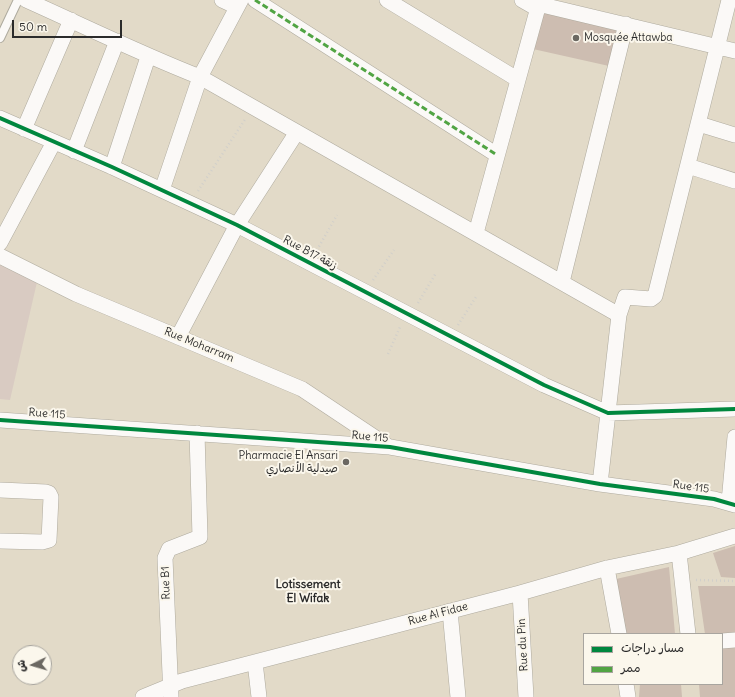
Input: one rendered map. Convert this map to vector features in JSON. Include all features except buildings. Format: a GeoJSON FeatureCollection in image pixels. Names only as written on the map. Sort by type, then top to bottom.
{"type":"FeatureCollection","features":[{"type":"Feature","properties":{"kind":"street"},"geometry":{"type":"LineString","coordinates":[[26,0],[117,40],[148,57],[200,77],[619,315]]}},
{"type":"Feature","properties":{"kind":"street"},"geometry":{"type":"LineString","coordinates":[[162,190],[200,77],[239,4],[222,0]]}},
{"type":"Feature","properties":{"kind":"street"},"geometry":{"type":"LineString","coordinates":[[256,0],[497,155]]}},
{"type":"Feature","properties":{"kind":"street"},"geometry":{"type":"LineString","coordinates":[[386,0],[517,79]]}},
{"type":"Feature","properties":{"kind":"street"},"geometry":{"type":"LineString","coordinates":[[522,0],[735,50]]}},
{"type":"Feature","properties":{"kind":"street"},"geometry":{"type":"LineString","coordinates":[[600,484],[619,315],[625,297],[651,299],[655,296],[729,0]]}},
{"type":"Feature","properties":{"kind":"street"},"geometry":{"type":"LineString","coordinates":[[476,233],[538,4]]}},
{"type":"Feature","properties":{"kind":"street"},"geometry":{"type":"LineString","coordinates":[[24,129],[71,20]]}},
{"type":"Feature","properties":{"kind":"street"},"geometry":{"type":"LineString","coordinates":[[562,282],[626,24]]}},
{"type":"Feature","properties":{"kind":"street"},"geometry":{"type":"LineString","coordinates":[[74,151],[117,40]]}},
{"type":"Feature","properties":{"kind":"street"},"geometry":{"type":"LineString","coordinates":[[112,166],[148,57]]}},
{"type":"Feature","properties":{"kind":"street","name":"Rue B17 زنقة"},"geometry":{"type":"LineString","coordinates":[[1,119],[112,166],[237,225],[544,386],[608,412]]}},
{"type":"Feature","properties":{"kind":"street"},"geometry":{"type":"LineString","coordinates":[[699,124],[735,135]]}},
{"type":"Feature","properties":{"kind":"street"},"geometry":{"type":"LineString","coordinates":[[178,336],[237,225],[297,132]]}},
{"type":"Feature","properties":{"kind":"street"},"geometry":{"type":"LineString","coordinates":[[0,244],[54,142]]}},
{"type":"Feature","properties":{"kind":"street"},"geometry":{"type":"LineString","coordinates":[[688,166],[735,181]]}},
{"type":"Feature","properties":{"kind":"street","name":"Rue Moharram"},"geometry":{"type":"LineString","coordinates":[[0,256],[76,294],[302,389],[390,447]]}},
{"type":"Feature","properties":{"kind":"street"},"geometry":{"type":"LineString","coordinates":[[608,412],[735,409]]}},
{"type":"Feature","properties":{"kind":"street","name":"Rue 115"},"geometry":{"type":"LineString","coordinates":[[0,420],[390,447],[600,484],[732,503]]}},
{"type":"Feature","properties":{"kind":"street","name":"Rue B1"},"geometry":{"type":"LineString","coordinates":[[170,691],[165,558],[170,549],[200,538],[197,433]]}},
{"type":"Feature","properties":{"kind":"street"},"geometry":{"type":"LineString","coordinates":[[732,503],[735,437]]}},
{"type":"Feature","properties":{"kind":"street"},"geometry":{"type":"LineString","coordinates":[[0,490],[46,492],[51,497],[49,540],[42,542],[0,541]]}},
{"type":"Feature","properties":{"kind":"street","name":"Rue Al Fidae"},"geometry":{"type":"LineString","coordinates":[[144,697],[170,691],[255,662],[520,593],[607,568],[679,553],[735,536]]}},
{"type":"Feature","properties":{"kind":"street"},"geometry":{"type":"LineString","coordinates":[[679,553],[688,633]]}},
{"type":"Feature","properties":{"kind":"street"},"geometry":{"type":"LineString","coordinates":[[607,568],[619,633]]}},
{"type":"Feature","properties":{"kind":"street","name":"Rue du Pin"},"geometry":{"type":"LineString","coordinates":[[520,593],[526,697]]}},
{"type":"Feature","properties":{"kind":"street"},"geometry":{"type":"LineString","coordinates":[[450,611],[458,697]]}},
{"type":"Feature","properties":{"kind":"street"},"geometry":{"type":"LineString","coordinates":[[723,641],[735,640]]}},
{"type":"Feature","properties":{"kind":"street"},"geometry":{"type":"LineString","coordinates":[[255,662],[259,697]]}},
{"type":"Feature","properties":{"kind":"street"},"geometry":{"type":"LineString","coordinates":[[626,685],[628,697]]}},
{"type":"Feature","properties":{"kind":"lane"},"geometry":{"type":"LineString","coordinates":[[0,38],[18,0]]}},
{"type":"Feature","properties":{"kind":"path"},"geometry":{"type":"LineString","coordinates":[[190,203],[253,107]]}},
{"type":"Feature","properties":{"kind":"path"},"geometry":{"type":"LineString","coordinates":[[310,263],[337,216]]}},
{"type":"Feature","properties":{"kind":"path"},"geometry":{"type":"LineString","coordinates":[[365,292],[394,250]]}},
{"type":"Feature","properties":{"kind":"path"},"geometry":{"type":"LineString","coordinates":[[388,354],[408,314],[436,273]]}},
{"type":"Feature","properties":{"kind":"path"},"geometry":{"type":"LineString","coordinates":[[451,337],[476,298]]}},
{"type":"Feature","properties":{"kind":"path"},"geometry":{"type":"LineString","coordinates":[[681,579],[735,581]]}},
{"type":"Feature","properties":{"kind":"shaded area"},"geometry":{"type":"Polygon","coordinates":[[[0,264],[37,282],[10,400],[0,399],[0,264]]]}},
{"type":"Feature","properties":{"kind":"marked path"},"geometry":{"type":"LineString","coordinates":[[255,0],[497,155]]}},
{"type":"Feature","properties":{"kind":"cycle path"},"geometry":{"type":"LineString","coordinates":[[0,118],[112,167],[237,225],[544,385],[608,413],[735,409]]}},
{"type":"Feature","properties":{"kind":"cycle path"},"geometry":{"type":"LineString","coordinates":[[0,420],[390,447],[600,484],[714,499],[735,505]]}},
{"type":"Feature","properties":{"kind":"place","name":"Mosquée Attawba"},"geometry":{"type":"Point","coordinates":[576,38]}},
{"type":"Feature","properties":{"kind":"place","name":"Pharmacie El Ansari صيدلية الأنصاري"},"geometry":{"type":"Point","coordinates":[346,462]}},
{"type":"Feature","properties":{"kind":"district","name":"Lotissement El Wifak"},"geometry":{"type":"Point","coordinates":[308,592]}}]}
